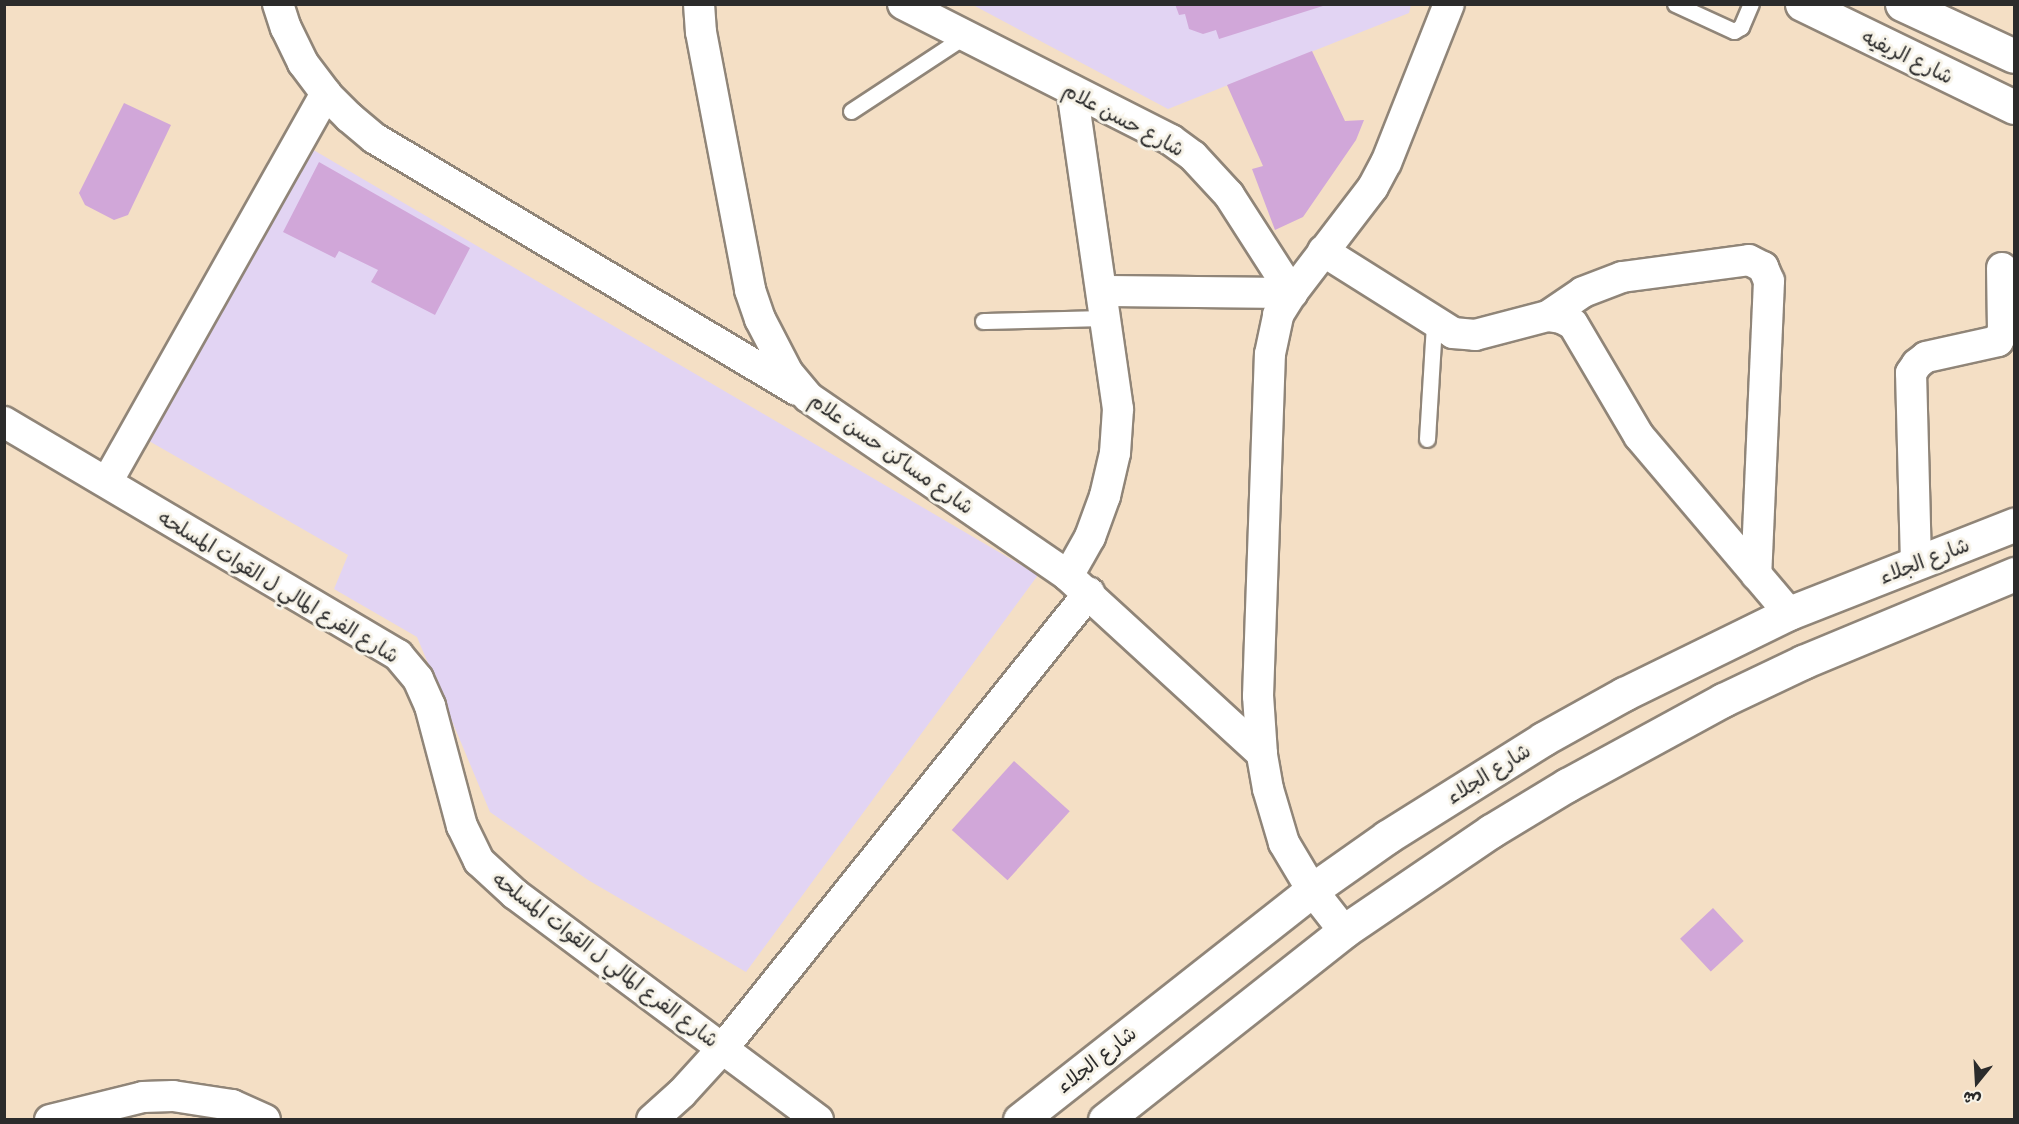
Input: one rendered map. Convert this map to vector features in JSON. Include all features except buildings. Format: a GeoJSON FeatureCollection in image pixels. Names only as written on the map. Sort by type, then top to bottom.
{"type":"FeatureCollection","features":[{"type":"Feature","properties":{"kind":"street"},"geometry":{"type":"LineString","coordinates":[[278,4],[286,28],[303,63],[326,94],[374,138],[808,397]]}},
{"type":"Feature","properties":{"kind":"street","name":"شارع مساكن حسن علام"},"geometry":{"type":"LineString","coordinates":[[699,4],[701,32],[750,290],[773,347],[808,397],[1078,584],[1262,754]]}},
{"type":"Feature","properties":{"kind":"street","name":"شارع حسن علام"},"geometry":{"type":"LineString","coordinates":[[903,4],[1171,141],[1193,156],[1229,195],[1292,293]]}},
{"type":"Feature","properties":{"kind":"street"},"geometry":{"type":"LineString","coordinates":[[1344,931],[1312,890],[1284,843],[1268,789],[1262,754],[1258,696],[1270,354],[1278,315],[1323,251],[1373,187],[1386,163],[1449,4]]}},
{"type":"Feature","properties":{"kind":"street","name":"شارع الريفيه"},"geometry":{"type":"LineString","coordinates":[[1802,4],[2014,107]]}},
{"type":"Feature","properties":{"kind":"street"},"geometry":{"type":"LineString","coordinates":[[1902,4],[2014,56]]}},
{"type":"Feature","properties":{"kind":"street"},"geometry":{"type":"LineString","coordinates":[[651,1119],[682,1093],[724,1047],[1078,584],[1090,537],[1105,496],[1115,453],[1118,409],[1072,90]]}},
{"type":"Feature","properties":{"kind":"street"},"geometry":{"type":"LineString","coordinates":[[107,482],[326,94]]}},
{"type":"Feature","properties":{"kind":"street"},"geometry":{"type":"LineString","coordinates":[[1323,251],[1434,323],[1454,333],[1475,335],[1548,316],[1583,292],[1622,277],[1749,260],[1763,267],[1769,281],[1756,575]]}},
{"type":"Feature","properties":{"kind":"street"},"geometry":{"type":"LineString","coordinates":[[1916,563],[1911,373],[1926,357],[1998,341],[2003,330],[2002,268]]}},
{"type":"Feature","properties":{"kind":"street"},"geometry":{"type":"LineString","coordinates":[[1104,304],[1292,293]]}},
{"type":"Feature","properties":{"kind":"street"},"geometry":{"type":"LineString","coordinates":[[1548,316],[1561,318],[1573,324],[1582,335],[1639,436],[1789,613]]}},
{"type":"Feature","properties":{"kind":"street","name":"شارع الفرع المالي ل القوات المسلحه"},"geometry":{"type":"LineString","coordinates":[[4,422],[398,655],[418,679],[430,706],[462,826],[479,861],[515,894],[818,1119]]}},
{"type":"Feature","properties":{"kind":"street","name":"شارع الجلاء"},"geometry":{"type":"LineString","coordinates":[[1020,1119],[1312,890],[1397,831],[1543,739],[1685,663],[1789,613],[2014,525]]}},
{"type":"Feature","properties":{"kind":"street"},"geometry":{"type":"LineString","coordinates":[[1105,1119],[1344,931],[1491,831],[1644,741],[1803,662],[2005,584]]}},
{"type":"Feature","properties":{"kind":"street"},"geometry":{"type":"LineString","coordinates":[[50,1119],[143,1097],[172,1096],[232,1105],[265,1119]]}},
{"type":"Feature","properties":{"kind":"lane"},"geometry":{"type":"LineString","coordinates":[[1675,4],[1734,31],[1741,27],[1751,4]]}},
{"type":"Feature","properties":{"kind":"lane"},"geometry":{"type":"LineString","coordinates":[[851,111],[965,36]]}},
{"type":"Feature","properties":{"kind":"lane"},"geometry":{"type":"LineString","coordinates":[[983,321],[1104,304]]}},
{"type":"Feature","properties":{"kind":"lane"},"geometry":{"type":"LineString","coordinates":[[1427,439],[1434,323]]}},
{"type":"Feature","properties":{"kind":"shaded area"},"geometry":{"type":"Polygon","coordinates":[[[973,5],[1411,5],[1409,13],[1168,109],[973,5]]]}},
{"type":"Feature","properties":{"kind":"shaded area"},"geometry":{"type":"Polygon","coordinates":[[[305,145],[1038,575],[746,972],[588,880],[490,812],[417,637],[334,589],[348,555],[149,441],[305,145]]]}}]}
